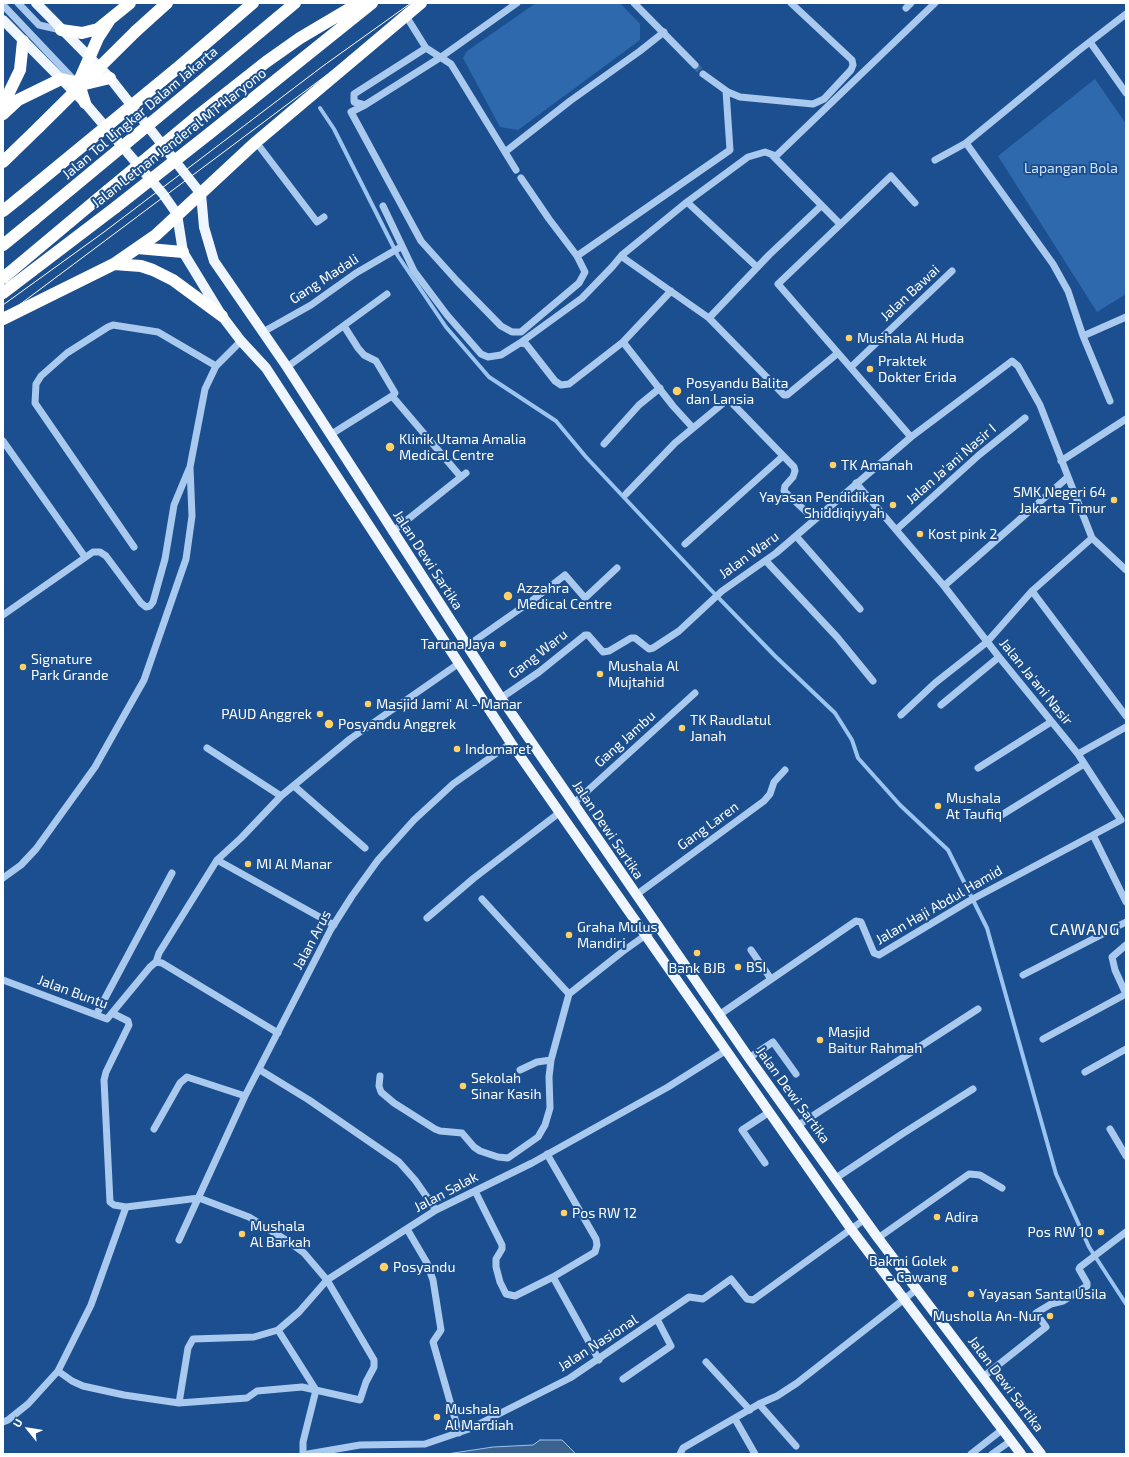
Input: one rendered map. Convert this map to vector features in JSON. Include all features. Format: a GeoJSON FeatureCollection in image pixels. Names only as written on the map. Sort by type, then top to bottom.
{"type":"FeatureCollection","features":[{"type":"Feature","properties":{"kind":"highway"},"geometry":{"type":"LineString","coordinates":[[61,30],[82,33],[98,29],[130,3]]}},
{"type":"Feature","properties":{"kind":"highway"},"geometry":{"type":"LineString","coordinates":[[3,162],[136,31],[167,3]]}},
{"type":"Feature","properties":{"kind":"highway","name":"Jalan Tol Lingkar Dalam Jakarta"},"geometry":{"type":"LineString","coordinates":[[3,211],[175,70],[253,3]]}},
{"type":"Feature","properties":{"kind":"highway","name":"Jalan Tol Lingkar Dalam Jakarta"},"geometry":{"type":"LineString","coordinates":[[3,245],[295,3]]}},
{"type":"Feature","properties":{"kind":"highway","name":"Jalan Letnan Jenderal MT Haryono"},"geometry":{"type":"LineString","coordinates":[[3,278],[195,118],[289,46],[359,3]]}},
{"type":"Feature","properties":{"kind":"highway","name":"Jalan Letnan Jenderal MT Haryono"},"geometry":{"type":"LineString","coordinates":[[3,293],[116,208],[372,3]]}},
{"type":"Feature","properties":{"kind":"highway"},"geometry":{"type":"LineString","coordinates":[[3,319],[114,264],[156,235],[256,142],[421,3]]}},
{"type":"Feature","properties":{"kind":"highway"},"geometry":{"type":"LineString","coordinates":[[85,104],[79,84],[89,56],[109,21]]}},
{"type":"Feature","properties":{"kind":"highway"},"geometry":{"type":"LineString","coordinates":[[3,105],[20,70],[23,41]]}},
{"type":"Feature","properties":{"kind":"highway"},"geometry":{"type":"LineString","coordinates":[[3,114],[18,100],[61,79],[79,84],[85,84],[110,78]]}},
{"type":"Feature","properties":{"kind":"highway"},"geometry":{"type":"LineString","coordinates":[[137,248],[183,252]]}},
{"type":"Feature","properties":{"kind":"highway"},"geometry":{"type":"LineString","coordinates":[[114,264],[141,266],[153,270],[173,280],[222,316]]}},
{"type":"Feature","properties":{"kind":"main road"},"geometry":{"type":"LineString","coordinates":[[36,3],[110,78],[201,194]]}},
{"type":"Feature","properties":{"kind":"main road"},"geometry":{"type":"LineString","coordinates":[[3,20],[85,104],[141,166],[177,214]]}},
{"type":"Feature","properties":{"kind":"main road","name":"Jalan Dewi Sartika"},"geometry":{"type":"LineString","coordinates":[[201,194],[204,227],[214,261],[287,368],[501,698],[657,927],[797,1126],[878,1238],[1041,1454]]}},
{"type":"Feature","properties":{"kind":"main road","name":"Jalan Dewi Sartika"},"geometry":{"type":"LineString","coordinates":[[177,214],[183,252],[222,316],[241,341],[266,368],[511,743],[644,936],[851,1229],[903,1299],[1004,1429],[1021,1454]]}},
{"type":"Feature","properties":{"kind":"street"},"geometry":{"type":"LineString","coordinates":[[18,3],[39,25],[61,30]]}},
{"type":"Feature","properties":{"kind":"street"},"geometry":{"type":"LineString","coordinates":[[516,3],[441,57],[365,105],[351,112],[421,240],[457,281],[501,326],[512,332],[521,332],[579,283],[585,272],[577,256],[521,178]]}},
{"type":"Feature","properties":{"kind":"street"},"geometry":{"type":"LineString","coordinates":[[634,3],[695,65]]}},
{"type":"Feature","properties":{"kind":"street"},"geometry":{"type":"LineString","coordinates":[[703,74],[726,91],[740,96],[813,104],[824,99],[851,70],[853,65],[848,56],[791,3]]}},
{"type":"Feature","properties":{"kind":"street"},"geometry":{"type":"LineString","coordinates":[[773,156],[776,156],[935,3]]}},
{"type":"Feature","properties":{"kind":"street"},"geometry":{"type":"LineString","coordinates":[[3,5],[79,84]]}},
{"type":"Feature","properties":{"kind":"street"},"geometry":{"type":"LineString","coordinates":[[935,160],[966,143],[1126,14]]}},
{"type":"Feature","properties":{"kind":"street"},"geometry":{"type":"LineString","coordinates":[[406,16],[426,48],[451,64],[516,170]]}},
{"type":"Feature","properties":{"kind":"street"},"geometry":{"type":"LineString","coordinates":[[505,152],[570,101],[664,32]]}},
{"type":"Feature","properties":{"kind":"street"},"geometry":{"type":"LineString","coordinates":[[1090,42],[1126,93]]}},
{"type":"Feature","properties":{"kind":"street"},"geometry":{"type":"LineString","coordinates":[[365,105],[354,102],[354,94],[426,48]]}},
{"type":"Feature","properties":{"kind":"street"},"geometry":{"type":"LineString","coordinates":[[577,256],[730,150],[726,91]]}},
{"type":"Feature","properties":{"kind":"street"},"geometry":{"type":"LineString","coordinates":[[256,142],[316,222],[324,218]]}},
{"type":"Feature","properties":{"kind":"street"},"geometry":{"type":"LineString","coordinates":[[966,143],[1053,264],[1068,292],[1083,336],[1110,401]]}},
{"type":"Feature","properties":{"kind":"street"},"geometry":{"type":"LineString","coordinates":[[383,206],[414,271],[447,315],[480,354],[488,356],[501,355],[582,298],[622,255],[686,202],[748,157],[765,152],[773,156],[840,224]]}},
{"type":"Feature","properties":{"kind":"street"},"geometry":{"type":"LineString","coordinates":[[911,437],[778,284],[891,176],[915,203]]}},
{"type":"Feature","properties":{"kind":"street"},"geometry":{"type":"LineString","coordinates":[[686,202],[757,267]]}},
{"type":"Feature","properties":{"kind":"street"},"geometry":{"type":"LineString","coordinates":[[709,318],[757,267],[821,206]]}},
{"type":"Feature","properties":{"kind":"street","name":"Gang Madali"},"geometry":{"type":"LineString","coordinates":[[263,332],[311,305],[356,273],[396,249]]}},
{"type":"Feature","properties":{"kind":"street"},"geometry":{"type":"LineString","coordinates":[[622,255],[709,318],[784,395],[787,395],[838,353]]}},
{"type":"Feature","properties":{"kind":"street","name":"Jalan Bawai"},"geometry":{"type":"LineString","coordinates":[[851,367],[952,271]]}},
{"type":"Feature","properties":{"kind":"street"},"geometry":{"type":"LineString","coordinates":[[520,343],[526,344],[555,381],[564,386],[570,384],[623,342],[671,291]]}},
{"type":"Feature","properties":{"kind":"street"},"geometry":{"type":"LineString","coordinates":[[287,368],[387,294]]}},
{"type":"Feature","properties":{"kind":"street"},"geometry":{"type":"LineString","coordinates":[[1083,336],[1126,317]]}},
{"type":"Feature","properties":{"kind":"street"},"geometry":{"type":"LineString","coordinates":[[134,547],[36,402],[36,384],[40,376],[66,353],[108,326],[113,325],[158,332],[216,366]]}},
{"type":"Feature","properties":{"kind":"street"},"geometry":{"type":"LineString","coordinates":[[330,435],[395,393],[376,361],[364,355],[344,326]]}},
{"type":"Feature","properties":{"kind":"street"},"geometry":{"type":"LineString","coordinates":[[3,615],[93,552],[100,552],[141,602],[146,607],[150,606],[153,602],[165,559],[174,505],[190,467],[205,389],[216,366],[241,341]]}},
{"type":"Feature","properties":{"kind":"street"},"geometry":{"type":"LineString","coordinates":[[623,342],[673,406],[693,428]]}},
{"type":"Feature","properties":{"kind":"street","name":"Jalan Waru"},"geometry":{"type":"LineString","coordinates":[[649,649],[654,648],[680,631],[712,599],[766,562],[814,519],[911,437],[1013,362],[1018,366],[1040,405],[1061,461]]}},
{"type":"Feature","properties":{"kind":"street"},"geometry":{"type":"LineString","coordinates":[[604,444],[639,404],[660,388]]}},
{"type":"Feature","properties":{"kind":"street"},"geometry":{"type":"LineString","coordinates":[[392,396],[463,475],[392,532]]}},
{"type":"Feature","properties":{"kind":"street"},"geometry":{"type":"LineString","coordinates":[[626,494],[675,443],[727,400],[731,402],[794,467],[795,471],[793,477],[785,486],[784,492],[814,519]]}},
{"type":"Feature","properties":{"kind":"street","name":"Jalan Ja'ani Nasir I"},"geometry":{"type":"LineString","coordinates":[[896,530],[978,455],[1025,418]]}},
{"type":"Feature","properties":{"kind":"street"},"geometry":{"type":"LineString","coordinates":[[1126,418],[1061,461],[1092,538],[1126,570]]}},
{"type":"Feature","properties":{"kind":"street"},"geometry":{"type":"LineString","coordinates":[[3,441],[85,557]]}},
{"type":"Feature","properties":{"kind":"street"},"geometry":{"type":"LineString","coordinates":[[685,544],[783,456]]}},
{"type":"Feature","properties":{"kind":"street"},"geometry":{"type":"LineString","coordinates":[[3,878],[21,865],[36,849],[68,805],[95,767],[144,680],[186,559],[192,516],[190,467]]}},
{"type":"Feature","properties":{"kind":"street"},"geometry":{"type":"LineString","coordinates":[[944,586],[1068,477]]}},
{"type":"Feature","properties":{"kind":"street","name":"Jalan Ja'ani Nasir"},"geometry":{"type":"LineString","coordinates":[[856,483],[944,586],[987,642],[1078,754],[1123,818],[1093,835]]}},
{"type":"Feature","properties":{"kind":"street"},"geometry":{"type":"LineString","coordinates":[[796,536],[860,609]]}},
{"type":"Feature","properties":{"kind":"street"},"geometry":{"type":"LineString","coordinates":[[901,715],[935,683],[987,642],[1032,591],[1092,538]]}},
{"type":"Feature","properties":{"kind":"street"},"geometry":{"type":"LineString","coordinates":[[766,562],[837,637],[874,681]]}},
{"type":"Feature","properties":{"kind":"street"},"geometry":{"type":"LineString","coordinates":[[467,646],[534,599],[565,575],[586,598],[617,568]]}},
{"type":"Feature","properties":{"kind":"street"},"geometry":{"type":"LineString","coordinates":[[1032,591],[1126,716]]}},
{"type":"Feature","properties":{"kind":"street","name":"Gang Waru"},"geometry":{"type":"LineString","coordinates":[[501,698],[539,672],[585,635],[588,635],[604,652],[609,652],[631,638],[635,638],[649,649]]}},
{"type":"Feature","properties":{"kind":"street"},"geometry":{"type":"LineString","coordinates":[[941,705],[999,657]]}},
{"type":"Feature","properties":{"kind":"street","name":"Jalan Buntu"},"geometry":{"type":"LineString","coordinates":[[3,980],[107,1019],[114,1014],[150,966],[156,962],[159,953],[217,860],[241,838],[281,796],[350,739],[458,664]]}},
{"type":"Feature","properties":{"kind":"street","name":"Gang Jambu"},"geometry":{"type":"LineString","coordinates":[[573,804],[695,693]]}},
{"type":"Feature","properties":{"kind":"street"},"geometry":{"type":"LineString","coordinates":[[978,768],[1051,722]]}},
{"type":"Feature","properties":{"kind":"street"},"geometry":{"type":"LineString","coordinates":[[1078,754],[1126,727]]}},
{"type":"Feature","properties":{"kind":"street","name":"Jalan Arus"},"geometry":{"type":"LineString","coordinates":[[179,1240],[245,1096],[260,1070],[334,925],[378,860],[414,820],[453,784],[511,743]]}},
{"type":"Feature","properties":{"kind":"street"},"geometry":{"type":"LineString","coordinates":[[207,748],[281,796]]}},
{"type":"Feature","properties":{"kind":"street"},"geometry":{"type":"LineString","coordinates":[[1000,816],[1084,764]]}},
{"type":"Feature","properties":{"kind":"street","name":"Gang Laren"},"geometry":{"type":"LineString","coordinates":[[636,895],[764,801],[770,794],[774,782],[785,770]]}},
{"type":"Feature","properties":{"kind":"street"},"geometry":{"type":"LineString","coordinates":[[294,786],[365,848]]}},
{"type":"Feature","properties":{"kind":"street"},"geometry":{"type":"LineString","coordinates":[[427,918],[490,865],[559,813]]}},
{"type":"Feature","properties":{"kind":"street"},"geometry":{"type":"LineString","coordinates":[[1093,835],[1126,902]]}},
{"type":"Feature","properties":{"kind":"street","name":"Jalan Haji Abdul Hamid"},"geometry":{"type":"LineString","coordinates":[[719,1015],[856,920],[860,922],[874,953],[879,955],[969,901],[1093,835]]}},
{"type":"Feature","properties":{"kind":"street"},"geometry":{"type":"LineString","coordinates":[[217,860],[334,925]]}},
{"type":"Feature","properties":{"kind":"street"},"geometry":{"type":"LineString","coordinates":[[96,1015],[172,873]]}},
{"type":"Feature","properties":{"kind":"street"},"geometry":{"type":"LineString","coordinates":[[482,900],[568,994]]}},
{"type":"Feature","properties":{"kind":"street"},"geometry":{"type":"LineString","coordinates":[[1023,975],[1126,922]]}},
{"type":"Feature","properties":{"kind":"street"},"geometry":{"type":"LineString","coordinates":[[380,1076],[379,1086],[381,1092],[390,1100],[435,1129],[440,1131],[462,1133],[474,1147],[480,1151],[498,1157],[508,1158],[538,1137],[545,1125],[550,1108],[549,1077],[551,1060],[568,994],[657,927]]}},
{"type":"Feature","properties":{"kind":"street"},"geometry":{"type":"LineString","coordinates":[[1043,1039],[1126,994],[1114,970],[1112,957],[1126,945]]}},
{"type":"Feature","properties":{"kind":"street"},"geometry":{"type":"LineString","coordinates":[[751,950],[771,979]]}},
{"type":"Feature","properties":{"kind":"street"},"geometry":{"type":"LineString","coordinates":[[156,962],[162,963],[278,1034]]}},
{"type":"Feature","properties":{"kind":"street"},"geometry":{"type":"LineString","coordinates":[[797,1126],[978,1009]]}},
{"type":"Feature","properties":{"kind":"street"},"geometry":{"type":"LineString","coordinates":[[58,1371],[72,1381],[83,1386],[124,1395],[179,1403],[247,1398],[257,1391],[302,1387],[360,1400],[366,1382],[374,1367],[374,1360],[327,1280],[304,1254],[286,1240],[249,1217],[199,1198],[126,1207],[114,1205],[110,1202],[104,1080],[106,1072],[129,1025],[128,1021],[114,1014]]}},
{"type":"Feature","properties":{"kind":"street"},"geometry":{"type":"LineString","coordinates":[[749,1058],[773,1042],[796,1074]]}},
{"type":"Feature","properties":{"kind":"street"},"geometry":{"type":"LineString","coordinates":[[1085,1072],[1126,1049]]}},
{"type":"Feature","properties":{"kind":"street","name":"Jalan Salak"},"geometry":{"type":"LineString","coordinates":[[179,1403],[188,1348],[193,1339],[254,1337],[278,1330],[299,1312],[327,1280],[436,1210],[547,1154],[668,1087],[725,1051]]}},
{"type":"Feature","properties":{"kind":"street"},"geometry":{"type":"LineString","coordinates":[[520,1070],[537,1062],[551,1060]]}},
{"type":"Feature","properties":{"kind":"street"},"geometry":{"type":"LineString","coordinates":[[260,1070],[309,1100],[398,1162],[415,1180],[436,1210]]}},
{"type":"Feature","properties":{"kind":"street"},"geometry":{"type":"LineString","coordinates":[[154,1129],[180,1083],[187,1077],[245,1096]]}},
{"type":"Feature","properties":{"kind":"street"},"geometry":{"type":"LineString","coordinates":[[836,1178],[973,1089]]}},
{"type":"Feature","properties":{"kind":"street"},"geometry":{"type":"LineString","coordinates":[[765,1163],[742,1130],[768,1112]]}},
{"type":"Feature","properties":{"kind":"street"},"geometry":{"type":"LineString","coordinates":[[1110,1129],[1126,1156]]}},
{"type":"Feature","properties":{"kind":"street"},"geometry":{"type":"LineString","coordinates":[[475,1191],[502,1244],[502,1249],[496,1259],[496,1267],[500,1282],[506,1294],[515,1296],[553,1277],[595,1252],[597,1245],[596,1239],[547,1154]]}},
{"type":"Feature","properties":{"kind":"street"},"geometry":{"type":"LineString","coordinates":[[878,1238],[969,1174],[980,1175],[1002,1188]]}},
{"type":"Feature","properties":{"kind":"street"},"geometry":{"type":"LineString","coordinates":[[3,1422],[8,1420],[28,1404],[58,1371],[91,1305],[126,1207]]}},
{"type":"Feature","properties":{"kind":"street","name":"Jalan Nasional"},"geometry":{"type":"LineString","coordinates":[[308,1454],[360,1445],[425,1444],[459,1433],[570,1378],[599,1360],[689,1297],[703,1299],[731,1280],[747,1299],[753,1300],[865,1219]]}},
{"type":"Feature","properties":{"kind":"street"},"geometry":{"type":"LineString","coordinates":[[407,1229],[427,1263],[433,1280],[441,1330],[433,1342],[459,1433]]}},
{"type":"Feature","properties":{"kind":"street"},"geometry":{"type":"LineString","coordinates":[[983,1377],[1046,1326],[1036,1313],[1051,1304],[1063,1301],[1087,1286],[1087,1283],[1079,1269],[1080,1266],[1126,1232]]}},
{"type":"Feature","properties":{"kind":"street"},"geometry":{"type":"LineString","coordinates":[[553,1277],[599,1360]]}},
{"type":"Feature","properties":{"kind":"street"},"geometry":{"type":"LineString","coordinates":[[680,1454],[683,1448],[759,1404],[777,1396],[797,1383],[917,1289]]}},
{"type":"Feature","properties":{"kind":"street"},"geometry":{"type":"LineString","coordinates":[[623,1379],[671,1346],[657,1319]]}},
{"type":"Feature","properties":{"kind":"street"},"geometry":{"type":"LineString","coordinates":[[278,1330],[316,1390],[303,1442],[303,1454]]}},
{"type":"Feature","properties":{"kind":"street"},"geometry":{"type":"LineString","coordinates":[[706,1362],[750,1410]]}},
{"type":"Feature","properties":{"kind":"street"},"geometry":{"type":"LineString","coordinates":[[759,1404],[796,1446]]}},
{"type":"Feature","properties":{"kind":"street"},"geometry":{"type":"LineString","coordinates":[[735,1419],[755,1454]]}},
{"type":"Feature","properties":{"kind":"street"},"geometry":{"type":"LineString","coordinates":[[971,1454],[1004,1429]]}},
{"type":"Feature","properties":{"kind":"street"},"geometry":{"type":"LineString","coordinates":[[992,1454],[1012,1440]]}},
{"type":"Feature","properties":{"kind":"green space"},"geometry":{"type":"Polygon","coordinates":[[[536,3],[620,3],[640,24],[640,40],[518,130],[500,127],[463,58],[467,51],[536,3]]]}},
{"type":"Feature","properties":{"kind":"green space","name":"Lapangan Bola"},"geometry":{"type":"Polygon","coordinates":[[[1095,79],[1126,124],[1126,294],[1097,312],[998,156],[1095,79]]]}},
{"type":"Feature","properties":{"kind":"shaded area"},"geometry":{"type":"Polygon","coordinates":[[[540,1440],[562,1440],[576,1454],[447,1454],[493,1447],[533,1445],[540,1440]]]}},
{"type":"Feature","properties":{"kind":"waterway"},"geometry":{"type":"LineString","coordinates":[[320,108],[334,129],[398,256],[446,327],[489,377],[556,421],[586,457],[710,589],[775,656],[835,713],[852,740],[858,758],[900,805],[948,850],[987,928],[1056,1174],[1089,1247],[1126,1304]]}},
{"type":"Feature","properties":{"kind":"tunnel"},"geometry":{"type":"LineString","coordinates":[[695,65],[703,74]]}},
{"type":"Feature","properties":{"kind":"tram line"},"geometry":{"type":"LineString","coordinates":[[3,305],[104,232],[323,66],[411,3]]}},
{"type":"Feature","properties":{"kind":"tram line"},"geometry":{"type":"LineString","coordinates":[[3,317],[423,3]]}},
{"type":"Feature","properties":{"kind":"place","name":"Mushala Al Huda"},"geometry":{"type":"Point","coordinates":[849,338]}},
{"type":"Feature","properties":{"kind":"place","name":"Praktek Dokter Erida"},"geometry":{"type":"Point","coordinates":[870,369]}},
{"type":"Feature","properties":{"kind":"place","name":"Posyandu Balita dan Lansia"},"geometry":{"type":"Point","coordinates":[677,391]}},
{"type":"Feature","properties":{"kind":"place","name":"Klinik Utama Amalia Medical Centre"},"geometry":{"type":"Point","coordinates":[390,447]}},
{"type":"Feature","properties":{"kind":"place","name":"TK Amanah"},"geometry":{"type":"Point","coordinates":[833,465]}},
{"type":"Feature","properties":{"kind":"place","name":"SMK Negeri 64 Jakarta Timur"},"geometry":{"type":"Point","coordinates":[1114,500]}},
{"type":"Feature","properties":{"kind":"place","name":"Yayasan Pendidikan Shiddiqiyyah"},"geometry":{"type":"Point","coordinates":[893,505]}},
{"type":"Feature","properties":{"kind":"place","name":"Kost pink 2"},"geometry":{"type":"Point","coordinates":[920,534]}},
{"type":"Feature","properties":{"kind":"place","name":"Azzahra Medical Centre"},"geometry":{"type":"Point","coordinates":[508,596]}},
{"type":"Feature","properties":{"kind":"place","name":"Taruna Jaya"},"geometry":{"type":"Point","coordinates":[503,644]}},
{"type":"Feature","properties":{"kind":"place","name":"Signature Park Grande"},"geometry":{"type":"Point","coordinates":[23,667]}},
{"type":"Feature","properties":{"kind":"place","name":"Mushala Al Mujtahid"},"geometry":{"type":"Point","coordinates":[600,674]}},
{"type":"Feature","properties":{"kind":"place","name":"Masjid Jami' Al - Manar"},"geometry":{"type":"Point","coordinates":[368,704]}},
{"type":"Feature","properties":{"kind":"place","name":"PAUD Anggrek"},"geometry":{"type":"Point","coordinates":[320,714]}},
{"type":"Feature","properties":{"kind":"place","name":"Posyandu Anggrek"},"geometry":{"type":"Point","coordinates":[329,724]}},
{"type":"Feature","properties":{"kind":"place","name":"TK Raudlatul Janah"},"geometry":{"type":"Point","coordinates":[682,728]}},
{"type":"Feature","properties":{"kind":"place","name":"Indomaret"},"geometry":{"type":"Point","coordinates":[457,749]}},
{"type":"Feature","properties":{"kind":"place","name":"Mushala At Taufiq"},"geometry":{"type":"Point","coordinates":[938,806]}},
{"type":"Feature","properties":{"kind":"place","name":"MI Al Manar"},"geometry":{"type":"Point","coordinates":[248,864]}},
{"type":"Feature","properties":{"kind":"place","name":"Graha Mulus Mandiri"},"geometry":{"type":"Point","coordinates":[569,935]}},
{"type":"Feature","properties":{"kind":"place","name":"Bank BJB"},"geometry":{"type":"Point","coordinates":[697,953]}},
{"type":"Feature","properties":{"kind":"place","name":"BSI"},"geometry":{"type":"Point","coordinates":[738,967]}},
{"type":"Feature","properties":{"kind":"place","name":"Masjid Baitur Rahmah"},"geometry":{"type":"Point","coordinates":[820,1040]}},
{"type":"Feature","properties":{"kind":"place","name":"Sekolah Sinar Kasih"},"geometry":{"type":"Point","coordinates":[463,1086]}},
{"type":"Feature","properties":{"kind":"place","name":"Pos RW 12"},"geometry":{"type":"Point","coordinates":[564,1213]}},
{"type":"Feature","properties":{"kind":"place","name":"Adira"},"geometry":{"type":"Point","coordinates":[937,1217]}},
{"type":"Feature","properties":{"kind":"place","name":"Pos RW 10"},"geometry":{"type":"Point","coordinates":[1101,1232]}},
{"type":"Feature","properties":{"kind":"place","name":"Mushala Al Barkah"},"geometry":{"type":"Point","coordinates":[242,1234]}},
{"type":"Feature","properties":{"kind":"place","name":"Posyandu"},"geometry":{"type":"Point","coordinates":[384,1267]}},
{"type":"Feature","properties":{"kind":"place","name":"Bakmi Golek - Cawang"},"geometry":{"type":"Point","coordinates":[955,1269]}},
{"type":"Feature","properties":{"kind":"place","name":"Yayasan Santa Usila"},"geometry":{"type":"Point","coordinates":[971,1294]}},
{"type":"Feature","properties":{"kind":"place","name":"Musholla An-Nur"},"geometry":{"type":"Point","coordinates":[1050,1316]}},
{"type":"Feature","properties":{"kind":"place","name":"Mushala Al Mardiah"},"geometry":{"type":"Point","coordinates":[437,1417]}},
{"type":"Feature","properties":{"kind":"district","name":"CAWANG"},"geometry":{"type":"Point","coordinates":[1085,930]}}]}
